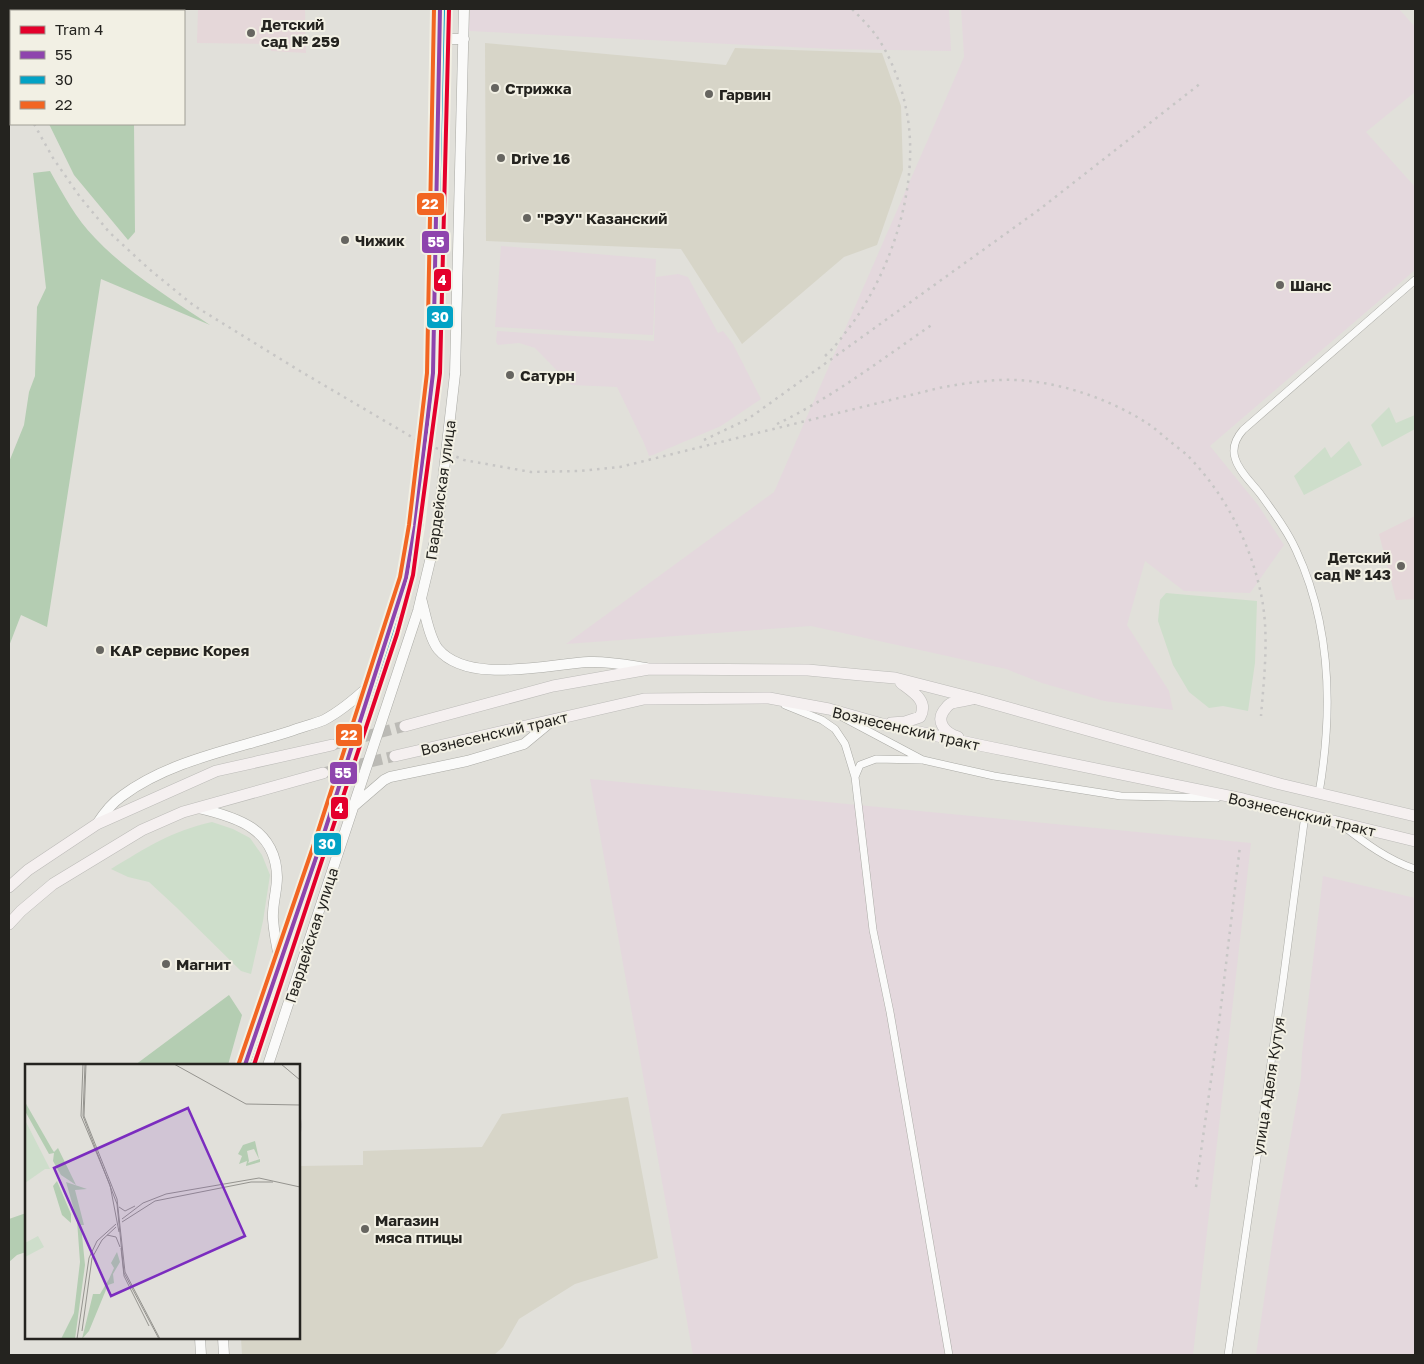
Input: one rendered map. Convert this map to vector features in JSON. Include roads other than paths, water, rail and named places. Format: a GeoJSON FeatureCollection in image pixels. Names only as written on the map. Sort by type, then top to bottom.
{"type":"FeatureCollection","features":[{"type":"Feature","properties":{"kind":"main road","name":"Гвардейская улица"},"geometry":{"type":"LineString","coordinates":[[245,1064],[319,849],[406,578],[415,526],[433,373],[440,9]]}},
{"type":"Feature","properties":{"kind":"main road","name":"Гвардейская улица"},"geometry":{"type":"LineString","coordinates":[[268,1064],[355,806],[421,597],[437,532],[455,374],[464,9]]}},
{"type":"Feature","properties":{"kind":"main road"},"geometry":{"type":"LineString","coordinates":[[439,39],[464,40]]}},
{"type":"Feature","properties":{"kind":"main road"},"geometry":{"type":"LineString","coordinates":[[421,597],[437,648],[459,664],[476,669],[530,669],[588,662],[611,662],[649,669]]}},
{"type":"Feature","properties":{"kind":"main road","name":"Вознесенский тракт"},"geometry":{"type":"LineString","coordinates":[[405,726],[553,686],[649,669],[808,670],[895,678],[977,698],[1280,784],[1415,816]]}},
{"type":"Feature","properties":{"kind":"main road"},"geometry":{"type":"LineString","coordinates":[[882,724],[905,722],[920,717],[923,712],[923,704],[916,694],[895,678]]}},
{"type":"Feature","properties":{"kind":"main road"},"geometry":{"type":"LineString","coordinates":[[97,824],[107,810],[121,796],[149,779],[214,753],[323,720],[349,705],[370,686]]}},
{"type":"Feature","properties":{"kind":"main road","name":"Вознесенский тракт"},"geometry":{"type":"LineString","coordinates":[[395,756],[644,699],[769,698],[829,709],[882,724],[984,746],[1243,799],[1415,841]]}},
{"type":"Feature","properties":{"kind":"main road"},"geometry":{"type":"LineString","coordinates":[[977,698],[950,703],[940,713],[940,719],[944,728],[952,735],[984,746]]}},
{"type":"Feature","properties":{"kind":"main road"},"geometry":{"type":"LineString","coordinates":[[355,806],[384,780],[390,777],[468,761],[524,744],[554,719]]}},
{"type":"Feature","properties":{"kind":"main road"},"geometry":{"type":"LineString","coordinates":[[9,887],[28,870],[97,824],[216,771],[332,744]]}},
{"type":"Feature","properties":{"kind":"main road"},"geometry":{"type":"LineString","coordinates":[[9,924],[52,884],[142,830],[184,812],[323,773]]}},
{"type":"Feature","properties":{"kind":"main road"},"geometry":{"type":"LineString","coordinates":[[198,808],[224,814],[254,829],[267,843],[276,859],[277,879],[273,918],[280,964]]}},
{"type":"Feature","properties":{"kind":"main road"},"geometry":{"type":"LineString","coordinates":[[200,1339],[201,1355]]}},
{"type":"Feature","properties":{"kind":"main road"},"geometry":{"type":"LineString","coordinates":[[223,1339],[224,1355]]}},
{"type":"Feature","properties":{"kind":"street"},"geometry":{"type":"LineString","coordinates":[[1319,793],[1326,750],[1328,692],[1326,651],[1321,621],[1308,578],[1295,548],[1271,508],[1235,460],[1234,445],[1243,430],[1415,280]]}},
{"type":"Feature","properties":{"kind":"street"},"geometry":{"type":"LineString","coordinates":[[769,698],[822,720],[835,729],[846,744],[855,777],[873,930],[890,1012],[949,1355]]}},
{"type":"Feature","properties":{"kind":"street"},"geometry":{"type":"LineString","coordinates":[[829,709],[923,760]]}},
{"type":"Feature","properties":{"kind":"street"},"geometry":{"type":"LineString","coordinates":[[855,777],[860,765],[876,759],[923,760],[994,776],[1121,796],[1243,799]]}},
{"type":"Feature","properties":{"kind":"street","name":"улица Аделя Кутуя"},"geometry":{"type":"LineString","coordinates":[[1228,1355],[1284,982],[1305,815]]}},
{"type":"Feature","properties":{"kind":"street"},"geometry":{"type":"LineString","coordinates":[[1338,822],[1360,840],[1397,863],[1415,869]]}},
{"type":"Feature","properties":{"kind":"tunnel"},"geometry":{"type":"LineString","coordinates":[[332,745],[405,726]]}},
{"type":"Feature","properties":{"kind":"tunnel"},"geometry":{"type":"LineString","coordinates":[[323,773],[395,756]]}},
{"type":"Feature","properties":{"kind":"tram line","name":"4"},"geometry":{"type":"LineString","coordinates":[[254,1064],[397,634],[413,575],[440,373],[449,9]]}},
{"type":"Feature","properties":{"kind":"tram line"},"geometry":{"type":"LineString","coordinates":[[300,1117],[300,1134]]}},
{"type":"Feature","properties":{"kind":"railway"},"geometry":{"type":"LineString","coordinates":[[825,356],[831,351],[862,309],[877,283],[899,224],[906,194],[910,163],[910,133],[905,104],[897,77],[889,58],[875,34],[852,9]]}},
{"type":"Feature","properties":{"kind":"railway"},"geometry":{"type":"LineString","coordinates":[[704,440],[748,419],[1040,209],[1201,83]]}},
{"type":"Feature","properties":{"kind":"railway"},"geometry":{"type":"LineString","coordinates":[[35,125],[53,158],[80,197],[109,232],[149,269],[193,305],[417,440],[464,460],[531,472],[580,471],[620,467],[939,388],[988,381],[1018,380],[1052,385],[1085,394],[1132,414],[1150,425],[1188,456],[1214,487],[1236,522],[1258,579],[1264,613],[1265,658],[1261,716]]}},
{"type":"Feature","properties":{"kind":"railway"},"geometry":{"type":"LineString","coordinates":[[777,424],[838,390],[933,324]]}},
{"type":"Feature","properties":{"kind":"railway"},"geometry":{"type":"LineString","coordinates":[[1196,1187],[1219,1023],[1240,846]]}},
{"type":"Feature","properties":{"kind":"place","name":"Детский сад № 259"},"geometry":{"type":"Point","coordinates":[251,33]}},
{"type":"Feature","properties":{"kind":"place","name":"Стрижка"},"geometry":{"type":"Point","coordinates":[495,88]}},
{"type":"Feature","properties":{"kind":"place","name":"Гарвин"},"geometry":{"type":"Point","coordinates":[709,94]}},
{"type":"Feature","properties":{"kind":"place","name":"Drive 16"},"geometry":{"type":"Point","coordinates":[501,158]}},
{"type":"Feature","properties":{"kind":"place","name":"\"РЭУ\" Казанский"},"geometry":{"type":"Point","coordinates":[527,218]}},
{"type":"Feature","properties":{"kind":"place","name":"Чижик"},"geometry":{"type":"Point","coordinates":[345,240]}},
{"type":"Feature","properties":{"kind":"place","name":"Шанс"},"geometry":{"type":"Point","coordinates":[1280,285]}},
{"type":"Feature","properties":{"kind":"place","name":"Сатурн"},"geometry":{"type":"Point","coordinates":[510,375]}},
{"type":"Feature","properties":{"kind":"place","name":"Детский сад № 143"},"geometry":{"type":"Point","coordinates":[1401,566]}},
{"type":"Feature","properties":{"kind":"place","name":"КАР сервис Корея"},"geometry":{"type":"Point","coordinates":[100,650]}},
{"type":"Feature","properties":{"kind":"place","name":"Магнит"},"geometry":{"type":"Point","coordinates":[166,964]}},
{"type":"Feature","properties":{"kind":"place","name":"Магазин мяса птицы"},"geometry":{"type":"Point","coordinates":[365,1229]}}]}
